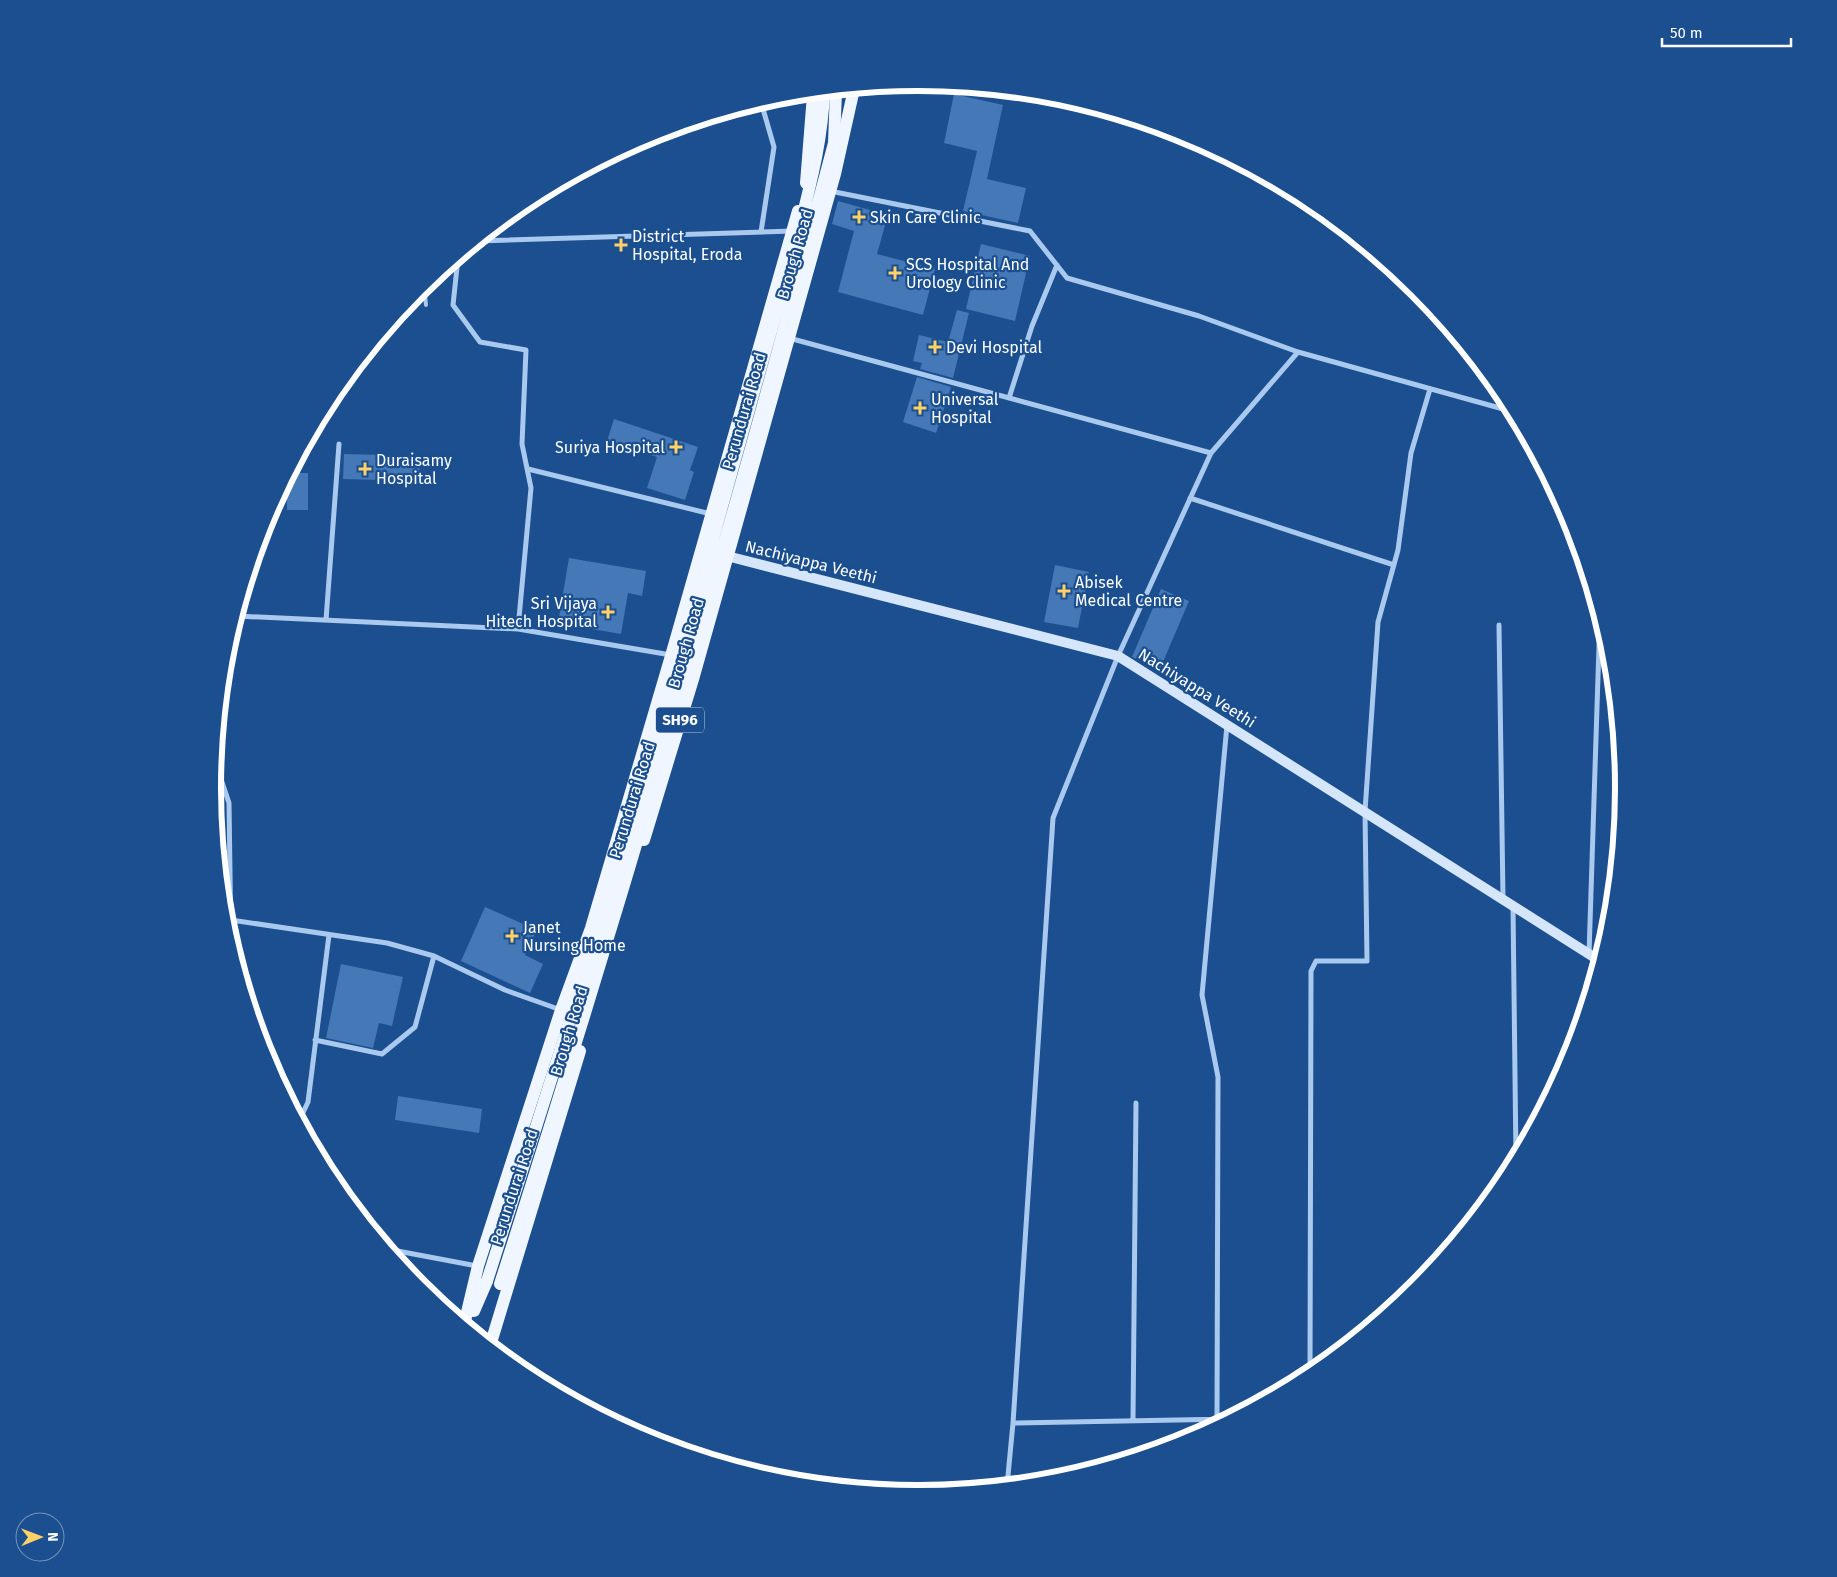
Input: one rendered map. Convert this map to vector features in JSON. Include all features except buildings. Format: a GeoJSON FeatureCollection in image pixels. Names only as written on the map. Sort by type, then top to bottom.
{"type":"FeatureCollection","features":[{"type":"Feature","properties":{"kind":"main road","name":"Brough Road"},"geometry":{"type":"LineString","coordinates":[[492,1340],[694,676],[830,191],[853,95]]}},
{"type":"Feature","properties":{"kind":"main road","name":"Perundurai Road"},"geometry":{"type":"LineString","coordinates":[[492,1340],[500,1284],[566,1079],[709,597],[834,143],[836,96]]}},
{"type":"Feature","properties":{"kind":"main road","name":"Perundurai Road"},"geometry":{"type":"LineString","coordinates":[[468,1321],[486,1281],[640,800],[798,234],[817,158],[823,124],[823,98]]}},
{"type":"Feature","properties":{"kind":"main road"},"geometry":{"type":"LineString","coordinates":[[815,99],[823,124]]}},
{"type":"Feature","properties":{"kind":"main road","name":"Brough Road"},"geometry":{"type":"LineString","coordinates":[[467,1320],[478,1266],[561,1010],[591,928],[807,180],[813,100]]}},
{"type":"Feature","properties":{"kind":"street"},"geometry":{"type":"LineString","coordinates":[[761,232],[774,147],[763,109]]}},
{"type":"Feature","properties":{"kind":"street"},"geometry":{"type":"LineString","coordinates":[[830,191],[1030,231],[1067,278],[1199,316],[1298,352],[1503,409]]}},
{"type":"Feature","properties":{"kind":"street"},"geometry":{"type":"LineString","coordinates":[[487,241],[792,231]]}},
{"type":"Feature","properties":{"kind":"street"},"geometry":{"type":"LineString","coordinates":[[1010,398],[1032,326],[1057,265]]}},
{"type":"Feature","properties":{"kind":"street"},"geometry":{"type":"LineString","coordinates":[[457,266],[453,305],[480,342],[526,350],[522,444],[531,488],[518,629]]}},
{"type":"Feature","properties":{"kind":"street"},"geometry":{"type":"LineString","coordinates":[[789,338],[1211,453]]}},
{"type":"Feature","properties":{"kind":"street"},"geometry":{"type":"LineString","coordinates":[[1008,1480],[1013,1423],[1053,818],[1118,656],[1211,453],[1298,352]]}},
{"type":"Feature","properties":{"kind":"street"},"geometry":{"type":"LineString","coordinates":[[1310,1365],[1311,971],[1316,961],[1367,961],[1365,811],[1378,622],[1398,550],[1411,453],[1430,390]]}},
{"type":"Feature","properties":{"kind":"street"},"geometry":{"type":"LineString","coordinates":[[326,620],[339,444]]}},
{"type":"Feature","properties":{"kind":"street"},"geometry":{"type":"LineString","coordinates":[[528,469],[712,514]]}},
{"type":"Feature","properties":{"kind":"street"},"geometry":{"type":"LineString","coordinates":[[1190,498],[1394,565]]}},
{"type":"Feature","properties":{"kind":"street","name":"Nachiyappa Veethi"},"geometry":{"type":"LineString","coordinates":[[701,549],[1118,656],[1595,958]]}},
{"type":"Feature","properties":{"kind":"street"},"geometry":{"type":"LineString","coordinates":[[243,616],[518,629],[671,656]]}},
{"type":"Feature","properties":{"kind":"street"},"geometry":{"type":"LineString","coordinates":[[1499,625],[1503,899]]}},
{"type":"Feature","properties":{"kind":"street"},"geometry":{"type":"LineString","coordinates":[[1589,954],[1599,640]]}},
{"type":"Feature","properties":{"kind":"street"},"geometry":{"type":"LineString","coordinates":[[1217,1419],[1218,1077],[1202,995],[1227,725]]}},
{"type":"Feature","properties":{"kind":"street"},"geometry":{"type":"LineString","coordinates":[[221,782],[229,804],[231,901]]}},
{"type":"Feature","properties":{"kind":"street"},"geometry":{"type":"LineString","coordinates":[[1513,906],[1516,1147]]}},
{"type":"Feature","properties":{"kind":"street"},"geometry":{"type":"LineString","coordinates":[[234,920],[387,943],[434,956],[505,990],[561,1010]]}},
{"type":"Feature","properties":{"kind":"street"},"geometry":{"type":"LineString","coordinates":[[302,1114],[308,1102],[329,935]]}},
{"type":"Feature","properties":{"kind":"street"},"geometry":{"type":"LineString","coordinates":[[315,1040],[382,1054],[415,1027],[434,956]]}},
{"type":"Feature","properties":{"kind":"street"},"geometry":{"type":"LineString","coordinates":[[1132,1420],[1136,1103]]}},
{"type":"Feature","properties":{"kind":"street"},"geometry":{"type":"LineString","coordinates":[[397,1251],[478,1266]]}},
{"type":"Feature","properties":{"kind":"street"},"geometry":{"type":"LineString","coordinates":[[1013,1423],[1216,1419]]}},
{"type":"Feature","properties":{"kind":"lane"},"geometry":{"type":"LineString","coordinates":[[425,295],[426,305]]}},
{"type":"Feature","properties":{"kind":"place","name":"Skin Care Clinic"},"geometry":{"type":"Point","coordinates":[859,217]}},
{"type":"Feature","properties":{"kind":"place","name":"District Hospital, Eroda"},"geometry":{"type":"Point","coordinates":[621,245]}},
{"type":"Feature","properties":{"kind":"place","name":"SCS Hospital And Urology Clinic"},"geometry":{"type":"Point","coordinates":[895,273]}},
{"type":"Feature","properties":{"kind":"place","name":"Devi Hospital"},"geometry":{"type":"Point","coordinates":[935,347]}},
{"type":"Feature","properties":{"kind":"place","name":"Universal Hospital"},"geometry":{"type":"Point","coordinates":[920,408]}},
{"type":"Feature","properties":{"kind":"place","name":"Suriya Hospital"},"geometry":{"type":"Point","coordinates":[676,447]}},
{"type":"Feature","properties":{"kind":"place","name":"Duraisamy Hospital"},"geometry":{"type":"Point","coordinates":[365,469]}},
{"type":"Feature","properties":{"kind":"place","name":"Abisek Medical Centre"},"geometry":{"type":"Point","coordinates":[1064,591]}},
{"type":"Feature","properties":{"kind":"place","name":"Sri Vijaya Hitech Hospital"},"geometry":{"type":"Point","coordinates":[608,612]}},
{"type":"Feature","properties":{"kind":"place","name":"Janet Nursing Home"},"geometry":{"type":"Point","coordinates":[512,936]}}]}
